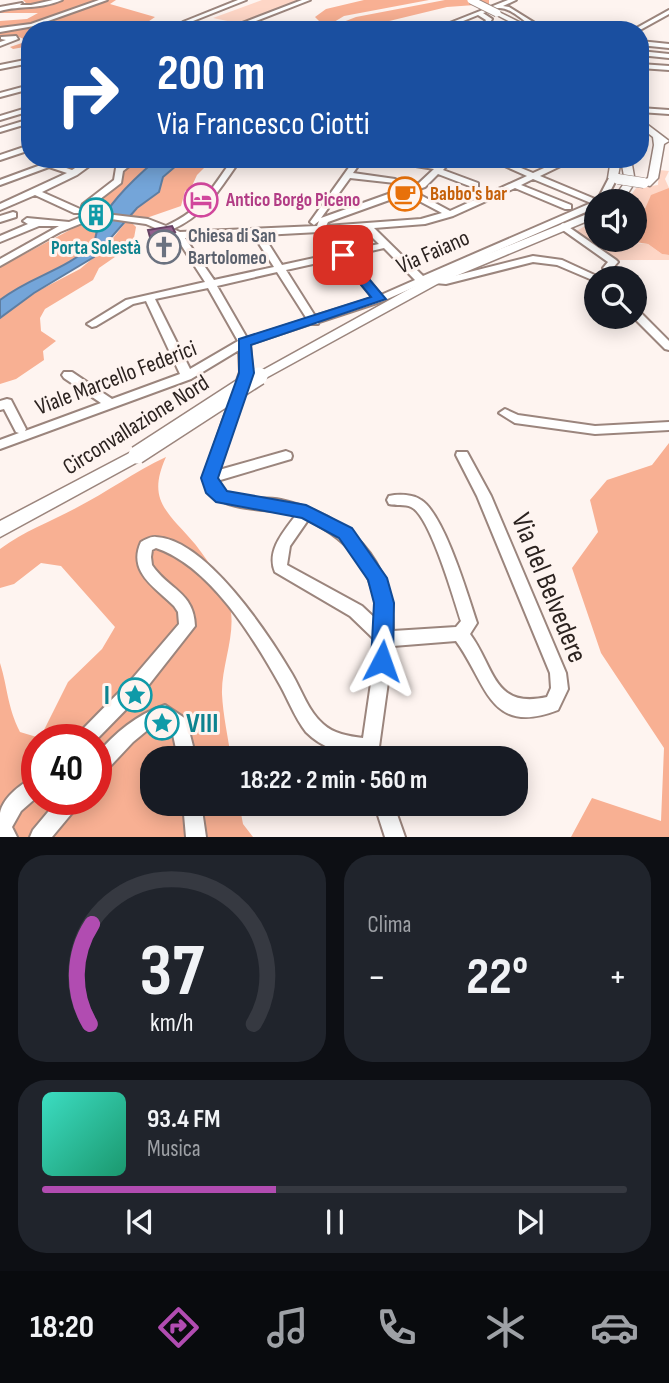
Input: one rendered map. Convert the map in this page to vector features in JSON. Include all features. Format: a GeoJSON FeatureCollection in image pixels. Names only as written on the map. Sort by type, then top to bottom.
{"type":"FeatureCollection","features":[{"type":"Feature","properties":{"kind":"main road"},"geometry":{"type":"LineString","coordinates":[[471,0],[497,9],[517,21]]}},
{"type":"Feature","properties":{"kind":"main road"},"geometry":{"type":"LineString","coordinates":[[649,130],[669,144]]}},
{"type":"Feature","properties":{"kind":"main road"},"geometry":{"type":"LineString","coordinates":[[655,165],[669,158],[657,137]]}},
{"type":"Feature","properties":{"kind":"main road"},"geometry":{"type":"LineString","coordinates":[[616,168],[616,178],[644,183],[652,181],[655,165],[663,151]]}},
{"type":"Feature","properties":{"kind":"main road"},"geometry":{"type":"LineString","coordinates":[[625,189],[631,179],[628,168]]}},
{"type":"Feature","properties":{"kind":"main road","name":"Circonvallazione Nord"},"geometry":{"type":"LineString","coordinates":[[0,530],[103,475],[259,376],[428,280],[563,226],[584,213]]}},
{"type":"Feature","properties":{"kind":"street"},"geometry":{"type":"LineString","coordinates":[[18,4],[14,8],[59,0]]}},
{"type":"Feature","properties":{"kind":"street"},"geometry":{"type":"LineString","coordinates":[[43,21],[104,0]]}},
{"type":"Feature","properties":{"kind":"street"},"geometry":{"type":"LineString","coordinates":[[213,3],[221,0]]}},
{"type":"Feature","properties":{"kind":"street"},"geometry":{"type":"LineString","coordinates":[[190,21],[243,0]]}},
{"type":"Feature","properties":{"kind":"street"},"geometry":{"type":"LineString","coordinates":[[252,21],[307,0]]}},
{"type":"Feature","properties":{"kind":"street"},"geometry":{"type":"LineString","coordinates":[[497,9],[513,0]]}},
{"type":"Feature","properties":{"kind":"street"},"geometry":{"type":"LineString","coordinates":[[458,21],[478,13],[508,8],[522,0]]}},
{"type":"Feature","properties":{"kind":"street"},"geometry":{"type":"LineString","coordinates":[[3,5],[37,1]]}},
{"type":"Feature","properties":{"kind":"street"},"geometry":{"type":"LineString","coordinates":[[508,8],[529,21]]}},
{"type":"Feature","properties":{"kind":"street"},"geometry":{"type":"LineString","coordinates":[[649,23],[669,12]]}},
{"type":"Feature","properties":{"kind":"street"},"geometry":{"type":"LineString","coordinates":[[478,13],[489,19],[488,21]]}},
{"type":"Feature","properties":{"kind":"street"},"geometry":{"type":"LineString","coordinates":[[0,30],[21,26]]}},
{"type":"Feature","properties":{"kind":"street"},"geometry":{"type":"LineString","coordinates":[[649,44],[669,46]]}},
{"type":"Feature","properties":{"kind":"street"},"geometry":{"type":"LineString","coordinates":[[0,58],[21,54]]}},
{"type":"Feature","properties":{"kind":"street"},"geometry":{"type":"LineString","coordinates":[[649,54],[669,55]]}},
{"type":"Feature","properties":{"kind":"street"},"geometry":{"type":"LineString","coordinates":[[0,66],[21,62]]}},
{"type":"Feature","properties":{"kind":"street"},"geometry":{"type":"LineString","coordinates":[[649,67],[669,68]]}},
{"type":"Feature","properties":{"kind":"street"},"geometry":{"type":"LineString","coordinates":[[0,95],[21,89]]}},
{"type":"Feature","properties":{"kind":"street"},"geometry":{"type":"LineString","coordinates":[[649,110],[669,111]]}},
{"type":"Feature","properties":{"kind":"street"},"geometry":{"type":"LineString","coordinates":[[0,118],[21,112]]}},
{"type":"Feature","properties":{"kind":"street"},"geometry":{"type":"LineString","coordinates":[[0,130],[21,124]]}},
{"type":"Feature","properties":{"kind":"street"},"geometry":{"type":"LineString","coordinates":[[0,150],[21,143]]}},
{"type":"Feature","properties":{"kind":"street"},"geometry":{"type":"LineString","coordinates":[[0,158],[21,151]]}},
{"type":"Feature","properties":{"kind":"street"},"geometry":{"type":"LineString","coordinates":[[0,183],[39,168]]}},
{"type":"Feature","properties":{"kind":"street"},"geometry":{"type":"LineString","coordinates":[[60,168],[74,173]]}},
{"type":"Feature","properties":{"kind":"street"},"geometry":{"type":"LineString","coordinates":[[0,207],[82,168]]}},
{"type":"Feature","properties":{"kind":"street"},"geometry":{"type":"LineString","coordinates":[[0,263],[80,213],[118,181],[122,168]]}},
{"type":"Feature","properties":{"kind":"street"},"geometry":{"type":"LineString","coordinates":[[169,228],[190,220],[199,212],[231,168]]}},
{"type":"Feature","properties":{"kind":"street"},"geometry":{"type":"LineString","coordinates":[[306,229],[321,216],[353,168]]}},
{"type":"Feature","properties":{"kind":"street"},"geometry":{"type":"LineString","coordinates":[[385,199],[403,168]]}},
{"type":"Feature","properties":{"kind":"street"},"geometry":{"type":"LineString","coordinates":[[436,168],[475,185]]}},
{"type":"Feature","properties":{"kind":"street"},"geometry":{"type":"LineString","coordinates":[[514,168],[584,199]]}},
{"type":"Feature","properties":{"kind":"street"},"geometry":{"type":"LineString","coordinates":[[179,235],[257,233],[422,222],[450,214],[551,168]]}},
{"type":"Feature","properties":{"kind":"street"},"geometry":{"type":"LineString","coordinates":[[379,299],[321,228],[321,222],[422,185],[440,169]]}},
{"type":"Feature","properties":{"kind":"street"},"geometry":{"type":"LineString","coordinates":[[348,175],[395,181]]}},
{"type":"Feature","properties":{"kind":"street"},"geometry":{"type":"LineString","coordinates":[[608,189],[616,178]]}},
{"type":"Feature","properties":{"kind":"street"},"geometry":{"type":"LineString","coordinates":[[515,185],[568,207]]}},
{"type":"Feature","properties":{"kind":"street"},"geometry":{"type":"LineString","coordinates":[[407,191],[450,214]]}},
{"type":"Feature","properties":{"kind":"street"},"geometry":{"type":"LineString","coordinates":[[36,192],[80,213],[148,222],[169,228],[179,235],[212,285],[244,342],[246,373],[210,478],[212,488],[222,497],[306,512],[345,533],[377,578],[384,603],[385,639],[373,746]]}},
{"type":"Feature","properties":{"kind":"street","name":"Via Faiano"},"geometry":{"type":"LineString","coordinates":[[244,342],[379,299],[584,211]]}},
{"type":"Feature","properties":{"kind":"street"},"geometry":{"type":"LineString","coordinates":[[19,233],[32,222],[55,222],[80,213],[96,215]]}},
{"type":"Feature","properties":{"kind":"street"},"geometry":{"type":"LineString","coordinates":[[0,219],[13,215]]}},
{"type":"Feature","properties":{"kind":"street"},"geometry":{"type":"LineString","coordinates":[[321,216],[338,215]]}},
{"type":"Feature","properties":{"kind":"street"},"geometry":{"type":"LineString","coordinates":[[366,225],[428,280],[446,281],[542,259],[559,262],[584,273]]}},
{"type":"Feature","properties":{"kind":"street"},"geometry":{"type":"LineString","coordinates":[[563,226],[606,255],[613,262],[610,266]]}},
{"type":"Feature","properties":{"kind":"street"},"geometry":{"type":"LineString","coordinates":[[3,235],[19,233],[42,239]]}},
{"type":"Feature","properties":{"kind":"street"},"geometry":{"type":"LineString","coordinates":[[257,233],[314,321]]}},
{"type":"Feature","properties":{"kind":"street"},"geometry":{"type":"LineString","coordinates":[[92,324],[113,309],[149,297],[386,245]]}},
{"type":"Feature","properties":{"kind":"street"},"geometry":{"type":"LineString","coordinates":[[0,254],[19,247],[24,250]]}},
{"type":"Feature","properties":{"kind":"street"},"geometry":{"type":"LineString","coordinates":[[149,297],[187,376]]}},
{"type":"Feature","properties":{"kind":"street"},"geometry":{"type":"LineString","coordinates":[[647,325],[669,347]]}},
{"type":"Feature","properties":{"kind":"street"},"geometry":{"type":"LineString","coordinates":[[237,330],[267,336]]}},
{"type":"Feature","properties":{"kind":"street"},"geometry":{"type":"LineString","coordinates":[[229,352],[237,330]]}},
{"type":"Feature","properties":{"kind":"street","name":"Viale Marcello Federici"},"geometry":{"type":"LineString","coordinates":[[0,445],[187,376],[244,342]]}},
{"type":"Feature","properties":{"kind":"street"},"geometry":{"type":"LineString","coordinates":[[68,375],[111,405]]}},
{"type":"Feature","properties":{"kind":"street"},"geometry":{"type":"LineString","coordinates":[[4,404],[20,429]]}},
{"type":"Feature","properties":{"kind":"street"},"geometry":{"type":"LineString","coordinates":[[505,413],[515,419],[595,430],[669,426]]}},
{"type":"Feature","properties":{"kind":"street","name":"Via del Belvedere"},"geometry":{"type":"LineString","coordinates":[[460,634],[489,688],[502,703],[522,709],[538,709],[552,704],[560,690],[558,673],[484,496],[463,455]]}},
{"type":"Feature","properties":{"kind":"street"},"geometry":{"type":"LineString","coordinates":[[210,478],[286,456]]}},
{"type":"Feature","properties":{"kind":"street"},"geometry":{"type":"LineString","coordinates":[[306,512],[283,546],[278,559],[280,568],[356,611],[385,639],[460,634],[469,623],[435,531],[424,509],[414,501],[394,500]]}},
{"type":"Feature","properties":{"kind":"street"},"geometry":{"type":"LineString","coordinates":[[100,724],[138,685],[187,626],[185,609],[149,573],[144,562],[146,546],[155,542],[178,548],[211,577],[267,648],[306,716],[321,735],[349,746]]}},
{"type":"Feature","properties":{"kind":"street"},"geometry":{"type":"LineString","coordinates":[[112,752],[137,726],[151,716],[165,713],[180,725],[184,746]]}},
{"type":"Feature","properties":{"kind":"street"},"geometry":{"type":"LineString","coordinates":[[7,837],[2,827],[14,804],[21,798]]}},
{"type":"Feature","properties":{"kind":"street"},"geometry":{"type":"LineString","coordinates":[[40,837],[58,815]]}},
{"type":"Feature","properties":{"kind":"street"},"geometry":{"type":"LineString","coordinates":[[194,816],[196,837]]}},
{"type":"Feature","properties":{"kind":"street"},"geometry":{"type":"LineString","coordinates":[[388,816],[395,837]]}},
{"type":"Feature","properties":{"kind":"shaded area"},"geometry":{"type":"Polygon","coordinates":[[[23,0],[116,0],[110,4],[155,17],[149,21],[21,21],[21,38],[0,38],[0,21],[27,19],[38,13],[0,13],[0,9],[17,8],[26,3],[23,0]]]}},
{"type":"Feature","properties":{"kind":"shaded area"},"geometry":{"type":"Polygon","coordinates":[[[262,0],[304,0],[247,21],[213,18],[262,0]]]}},
{"type":"Feature","properties":{"kind":"shaded area"},"geometry":{"type":"Polygon","coordinates":[[[364,0],[429,0],[344,16],[336,21],[319,21],[315,17],[326,9],[364,0]]]}},
{"type":"Feature","properties":{"kind":"shaded area"},"geometry":{"type":"Polygon","coordinates":[[[445,0],[489,0],[489,4],[447,7],[389,21],[346,21],[445,0]]]}},
{"type":"Feature","properties":{"kind":"shaded area"},"geometry":{"type":"Polygon","coordinates":[[[21,43],[21,48],[10,47],[21,43]]]}},
{"type":"Feature","properties":{"kind":"shaded area"},"geometry":{"type":"Polygon","coordinates":[[[127,168],[147,168],[118,197],[102,219],[96,242],[73,260],[0,300],[0,267],[102,213],[109,206],[94,203],[127,168]]]}},
{"type":"Feature","properties":{"kind":"shaded area"},"geometry":{"type":"Polygon","coordinates":[[[174,168],[204,168],[191,188],[185,191],[181,206],[132,223],[136,227],[134,238],[125,250],[99,268],[93,280],[45,309],[40,318],[41,331],[56,341],[43,351],[44,360],[16,379],[0,384],[0,318],[34,293],[80,269],[105,248],[137,208],[159,192],[163,177],[174,168]]]}},
{"type":"Feature","properties":{"kind":"shaded area"},"geometry":{"type":"Polygon","coordinates":[[[659,170],[669,171],[665,179],[669,188],[647,211],[647,189],[635,189],[658,185],[659,170]]]}},
{"type":"Feature","properties":{"kind":"shaded area"},"geometry":{"type":"Polygon","coordinates":[[[669,188],[669,255],[662,254],[647,244],[647,204],[651,195],[669,188]]]}},
{"type":"Feature","properties":{"kind":"shaded area"},"geometry":{"type":"Polygon","coordinates":[[[584,227],[584,238],[575,232],[584,227]]]}},
{"type":"Feature","properties":{"kind":"shaded area"},"geometry":{"type":"Polygon","coordinates":[[[647,244],[662,254],[669,255],[669,260],[617,260],[605,252],[647,252],[647,244]]]}},
{"type":"Feature","properties":{"kind":"shaded area"},"geometry":{"type":"Polygon","coordinates":[[[669,443],[669,837],[571,837],[592,798],[661,821],[664,748],[601,653],[572,568],[598,532],[590,500],[607,480],[652,465],[669,443]]]}},
{"type":"Feature","properties":{"kind":"shaded area"},"geometry":{"type":"Polygon","coordinates":[[[166,457],[158,485],[163,505],[209,563],[222,585],[231,611],[231,635],[222,682],[229,746],[140,746],[140,816],[241,816],[243,824],[253,837],[0,837],[0,663],[10,706],[21,732],[21,815],[112,815],[112,724],[47,724],[68,682],[102,649],[115,627],[61,566],[41,563],[14,584],[0,588],[0,549],[166,457]]]}},
{"type":"Feature","properties":{"kind":"water"},"geometry":{"type":"Polygon","coordinates":[[[147,168],[174,168],[163,177],[159,192],[137,208],[94,257],[34,293],[0,318],[0,300],[25,284],[61,267],[95,242],[102,219],[128,186],[147,168]]]}},
{"type":"Feature","properties":{"kind":"building"},"geometry":{"type":"Polygon","coordinates":[[[172,226],[175,232],[150,237],[148,230],[172,226]]]}},
{"type":"Feature","properties":{"kind":"place","name":"Babbo's bar"},"geometry":{"type":"Point","coordinates":[405,194]}},
{"type":"Feature","properties":{"kind":"place","name":"Antico Borgo Piceno"},"geometry":{"type":"Point","coordinates":[201,200]}},
{"type":"Feature","properties":{"kind":"place","name":"Porta Solestà"},"geometry":{"type":"Point","coordinates":[96,215]}},
{"type":"Feature","properties":{"kind":"place","name":"Chiesa di San Bartolomeo"},"geometry":{"type":"Point","coordinates":[164,247]}},
{"type":"Feature","properties":{"kind":"place","name":"I"},"geometry":{"type":"Point","coordinates":[135,695]}},
{"type":"Feature","properties":{"kind":"place","name":"VIII"},"geometry":{"type":"Point","coordinates":[162,723]}},
{"type":"Feature","properties":{"kind":"route"},"geometry":{"type":"LineString","coordinates":[[343,255],[379,299],[299,327],[244,342],[246,373],[210,478],[212,488],[222,497],[306,512],[345,533],[377,578],[384,603],[385,639],[382,661]]}}]}
